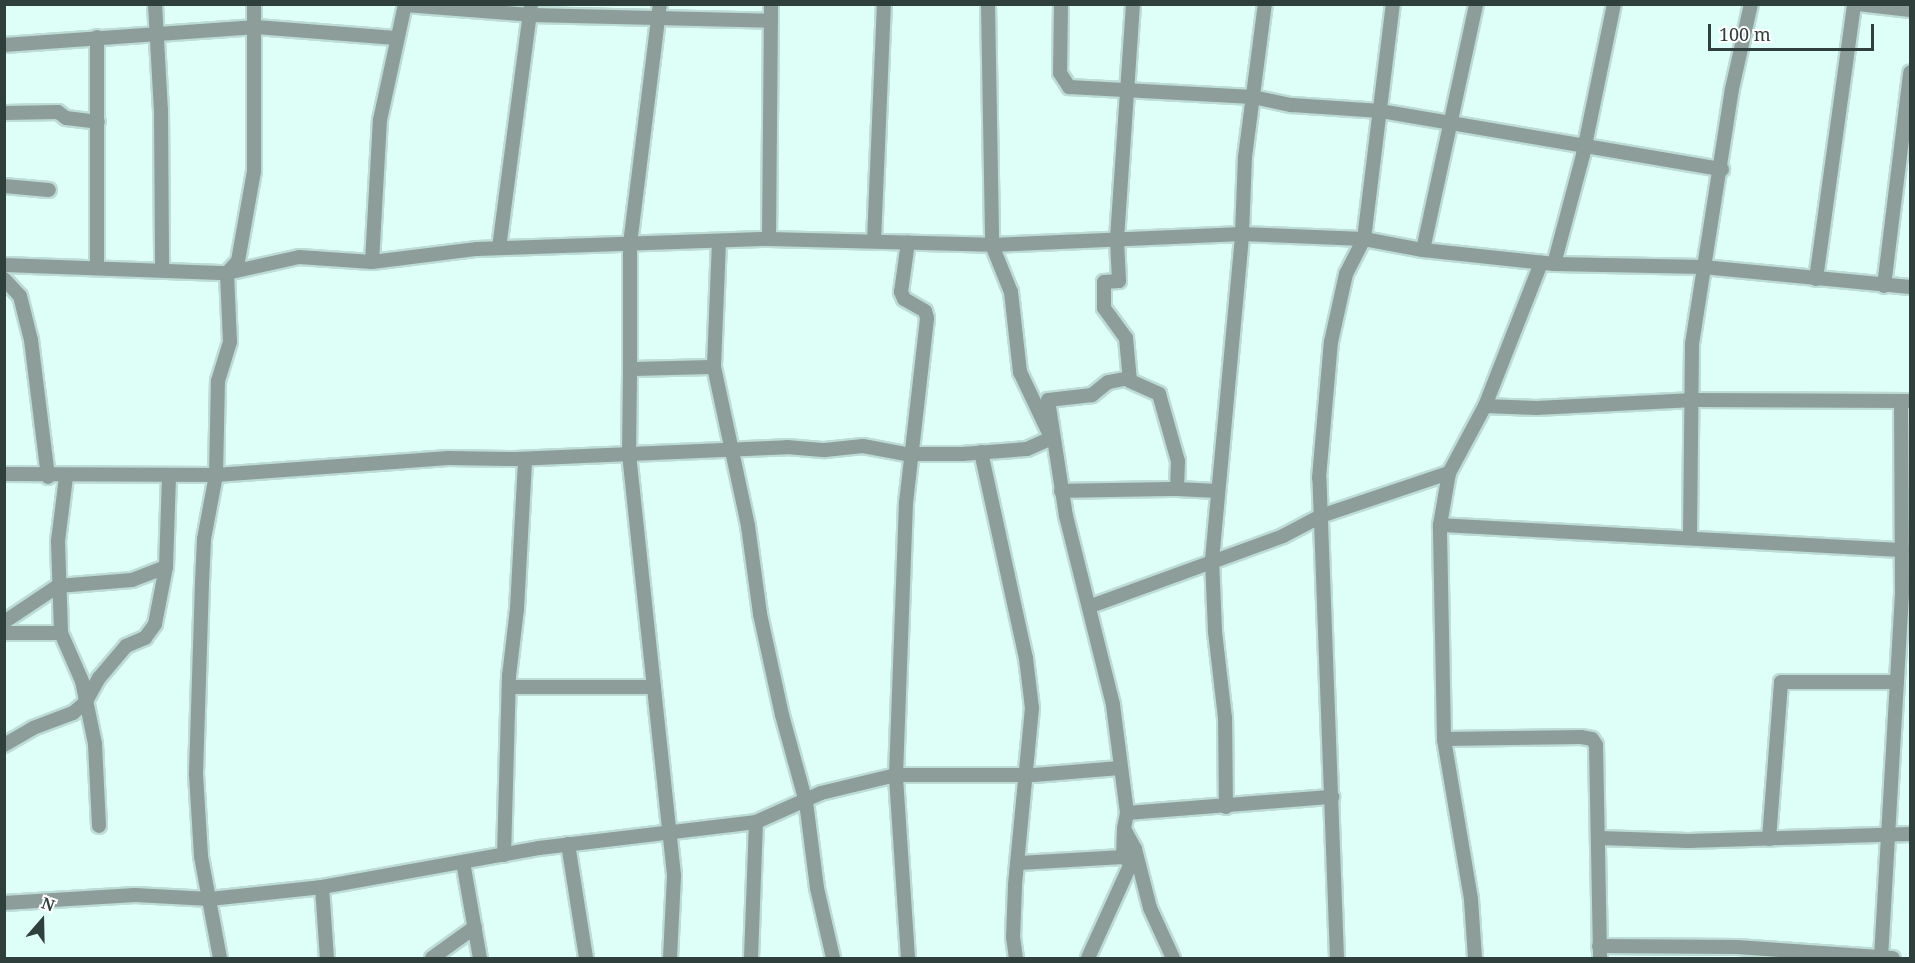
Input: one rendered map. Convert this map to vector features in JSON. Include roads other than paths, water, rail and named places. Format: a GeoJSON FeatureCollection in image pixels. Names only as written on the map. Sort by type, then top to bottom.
{"type":"FeatureCollection","features":[{"type":"Feature","properties":{"kind":"street"},"geometry":{"type":"LineString","coordinates":[[155,4],[162,269]]}},
{"type":"Feature","properties":{"kind":"street"},"geometry":{"type":"LineString","coordinates":[[220,958],[201,856],[196,774],[204,539],[216,476],[218,381],[230,342],[227,273],[240,252],[254,171],[256,27],[254,4]]}},
{"type":"Feature","properties":{"kind":"street"},"geometry":{"type":"LineString","coordinates":[[770,239],[771,4]]}},
{"type":"Feature","properties":{"kind":"street"},"geometry":{"type":"LineString","coordinates":[[874,241],[884,4]]}},
{"type":"Feature","properties":{"kind":"street"},"geometry":{"type":"LineString","coordinates":[[988,4],[992,245],[1011,292],[1020,372],[1052,438]]}},
{"type":"Feature","properties":{"kind":"street"},"geometry":{"type":"LineString","coordinates":[[1061,4],[1062,80],[1069,87],[1253,97],[1292,105],[1381,111],[1584,148],[1722,169]]}},
{"type":"Feature","properties":{"kind":"street"},"geometry":{"type":"LineString","coordinates":[[1129,378],[1126,338],[1104,308],[1104,282],[1119,281],[1117,240],[1132,4]]}},
{"type":"Feature","properties":{"kind":"street"},"geometry":{"type":"LineString","coordinates":[[1226,807],[1225,718],[1215,631],[1212,560],[1242,234],[1245,157],[1265,4]]}},
{"type":"Feature","properties":{"kind":"street"},"geometry":{"type":"LineString","coordinates":[[1337,958],[1332,911],[1332,797],[1325,728],[1319,478],[1331,342],[1346,274],[1364,239],[1393,4]]}},
{"type":"Feature","properties":{"kind":"street"},"geometry":{"type":"LineString","coordinates":[[1423,250],[1476,4]]}},
{"type":"Feature","properties":{"kind":"street"},"geometry":{"type":"LineString","coordinates":[[1475,958],[1471,899],[1444,739],[1440,525],[1449,473],[1485,406],[1548,263],[1584,148],[1614,4]]}},
{"type":"Feature","properties":{"kind":"street"},"geometry":{"type":"LineString","coordinates":[[1690,536],[1694,400],[1692,344],[1703,267],[1722,169],[1732,89],[1751,4]]}},
{"type":"Feature","properties":{"kind":"street"},"geometry":{"type":"LineString","coordinates":[[1816,279],[1856,4],[1911,10]]}},
{"type":"Feature","properties":{"kind":"street"},"geometry":{"type":"LineString","coordinates":[[372,262],[380,120],[405,5],[531,10],[660,11],[771,21]]}},
{"type":"Feature","properties":{"kind":"street"},"geometry":{"type":"LineString","coordinates":[[499,248],[531,10]]}},
{"type":"Feature","properties":{"kind":"street"},"geometry":{"type":"LineString","coordinates":[[660,11],[630,244],[629,455],[670,832],[674,910],[670,958]]}},
{"type":"Feature","properties":{"kind":"street"},"geometry":{"type":"LineString","coordinates":[[4,45],[256,27],[396,38]]}},
{"type":"Feature","properties":{"kind":"street"},"geometry":{"type":"LineString","coordinates":[[97,37],[99,122],[97,266]]}},
{"type":"Feature","properties":{"kind":"street"},"geometry":{"type":"LineString","coordinates":[[1884,285],[1907,129],[1911,73]]}},
{"type":"Feature","properties":{"kind":"street"},"geometry":{"type":"LineString","coordinates":[[4,113],[58,112],[66,118],[99,122]]}},
{"type":"Feature","properties":{"kind":"street"},"geometry":{"type":"LineString","coordinates":[[4,186],[49,190]]}},
{"type":"Feature","properties":{"kind":"street"},"geometry":{"type":"LineString","coordinates":[[4,265],[97,266],[227,273],[299,257],[372,262],[499,248],[770,239],[992,245],[1242,234],[1364,239],[1423,250],[1548,263],[1703,267],[1911,287]]}},
{"type":"Feature","properties":{"kind":"street"},"geometry":{"type":"LineString","coordinates":[[719,241],[714,367],[733,451],[760,614],[806,802],[817,888],[833,958]]}},
{"type":"Feature","properties":{"kind":"street"},"geometry":{"type":"LineString","coordinates":[[908,242],[901,292],[904,299],[925,310],[927,318],[905,526],[896,775],[908,958]]}},
{"type":"Feature","properties":{"kind":"street"},"geometry":{"type":"LineString","coordinates":[[4,279],[20,296],[31,340],[48,477]]}},
{"type":"Feature","properties":{"kind":"street"},"geometry":{"type":"LineString","coordinates":[[630,369],[714,367]]}},
{"type":"Feature","properties":{"kind":"street"},"geometry":{"type":"LineString","coordinates":[[1123,856],[1127,813],[1113,705],[1091,606],[1061,491],[1048,400],[1092,395],[1108,382],[1129,378],[1159,394],[1178,461],[1177,489]]}},
{"type":"Feature","properties":{"kind":"street"},"geometry":{"type":"LineString","coordinates":[[1485,406],[1536,408],[1694,400],[1906,401],[1902,550],[1906,578],[1897,682],[1881,958]]}},
{"type":"Feature","properties":{"kind":"street"},"geometry":{"type":"LineString","coordinates":[[4,474],[48,477],[216,476],[369,462],[525,459],[863,446],[914,454],[981,452],[1027,449],[1052,438]]}},
{"type":"Feature","properties":{"kind":"street"},"geometry":{"type":"LineString","coordinates":[[981,452],[1026,658],[1032,708],[1013,937],[1016,958]]}},
{"type":"Feature","properties":{"kind":"street"},"geometry":{"type":"LineString","coordinates":[[504,855],[509,687],[525,459]]}},
{"type":"Feature","properties":{"kind":"street"},"geometry":{"type":"LineString","coordinates":[[1091,606],[1193,572],[1212,560],[1283,536],[1321,516],[1449,473]]}},
{"type":"Feature","properties":{"kind":"street"},"geometry":{"type":"LineString","coordinates":[[4,745],[33,728],[73,713],[85,703],[112,662],[126,646],[145,638],[155,624],[166,567],[169,476]]}},
{"type":"Feature","properties":{"kind":"street"},"geometry":{"type":"LineString","coordinates":[[66,477],[58,586],[61,633],[82,681],[95,744],[99,826]]}},
{"type":"Feature","properties":{"kind":"street"},"geometry":{"type":"LineString","coordinates":[[1061,491],[1177,489],[1217,491]]}},
{"type":"Feature","properties":{"kind":"street"},"geometry":{"type":"LineString","coordinates":[[1440,525],[1690,536],[1902,550]]}},
{"type":"Feature","properties":{"kind":"street"},"geometry":{"type":"LineString","coordinates":[[4,622],[58,586],[132,580],[166,567]]}},
{"type":"Feature","properties":{"kind":"street"},"geometry":{"type":"LineString","coordinates":[[4,633],[61,633]]}},
{"type":"Feature","properties":{"kind":"street"},"geometry":{"type":"LineString","coordinates":[[1769,839],[1781,682],[1897,682]]}},
{"type":"Feature","properties":{"kind":"street"},"geometry":{"type":"LineString","coordinates":[[509,687],[654,687]]}},
{"type":"Feature","properties":{"kind":"street"},"geometry":{"type":"LineString","coordinates":[[1896,708],[1911,708]]}},
{"type":"Feature","properties":{"kind":"street"},"geometry":{"type":"LineString","coordinates":[[1444,739],[1592,739],[1596,744],[1600,838],[1600,952],[1737,947],[1893,958]]}},
{"type":"Feature","properties":{"kind":"street"},"geometry":{"type":"LineString","coordinates":[[4,903],[135,895],[210,899],[322,887],[568,844],[756,822],[806,802],[821,793],[896,775],[1028,772],[1034,775],[1120,768]]}},
{"type":"Feature","properties":{"kind":"street"},"geometry":{"type":"LineString","coordinates":[[1127,813],[1332,797]]}},
{"type":"Feature","properties":{"kind":"street"},"geometry":{"type":"LineString","coordinates":[[751,958],[756,822]]}},
{"type":"Feature","properties":{"kind":"street"},"geometry":{"type":"LineString","coordinates":[[1124,829],[1135,849],[1150,908],[1173,958]]}},
{"type":"Feature","properties":{"kind":"street"},"geometry":{"type":"LineString","coordinates":[[1600,838],[1769,839],[1888,833],[1911,834]]}},
{"type":"Feature","properties":{"kind":"street"},"geometry":{"type":"LineString","coordinates":[[568,844],[586,958]]}},
{"type":"Feature","properties":{"kind":"street"},"geometry":{"type":"LineString","coordinates":[[1019,863],[1123,856],[1131,863],[1088,958]]}},
{"type":"Feature","properties":{"kind":"street"},"geometry":{"type":"LineString","coordinates":[[463,862],[480,958]]}},
{"type":"Feature","properties":{"kind":"street"},"geometry":{"type":"LineString","coordinates":[[322,887],[327,958]]}},
{"type":"Feature","properties":{"kind":"street"},"geometry":{"type":"LineString","coordinates":[[432,958],[475,927]]}}]}
